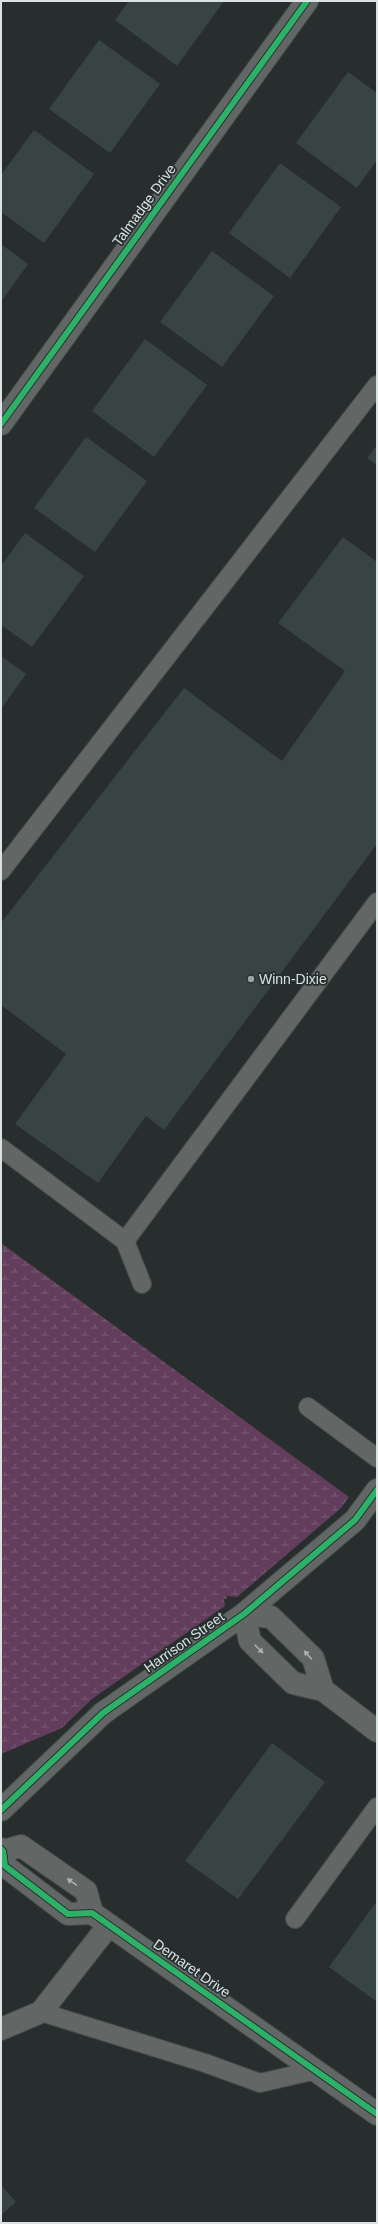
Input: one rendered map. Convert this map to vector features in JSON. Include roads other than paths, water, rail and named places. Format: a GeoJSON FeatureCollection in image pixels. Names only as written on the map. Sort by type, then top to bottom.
{"type":"FeatureCollection","features":[{"type":"Feature","properties":{"kind":"street","name":"Talmadge Drive"},"geometry":{"type":"LineString","coordinates":[[1,424],[307,1]]}},
{"type":"Feature","properties":{"kind":"street","name":"Harrison Street"},"geometry":{"type":"LineString","coordinates":[[1,1810],[103,1713],[244,1614],[355,1520],[377,1490]]}},
{"type":"Feature","properties":{"kind":"street"},"geometry":{"type":"LineString","coordinates":[[323,1690],[313,1658],[271,1617],[244,1614],[250,1641],[293,1683],[323,1690],[377,1731]]}},
{"type":"Feature","properties":{"kind":"street"},"geometry":{"type":"LineString","coordinates":[[1,2029],[41,2012],[100,1919],[68,1914],[5,1866],[2,1850]]}},
{"type":"Feature","properties":{"kind":"street","name":"Demaret Drive"},"geometry":{"type":"LineString","coordinates":[[100,1919],[377,2114]]}},
{"type":"Feature","properties":{"kind":"lane"},"geometry":{"type":"LineString","coordinates":[[1,871],[377,385]]}},
{"type":"Feature","properties":{"kind":"lane"},"geometry":{"type":"LineString","coordinates":[[125,1241],[377,902]]}},
{"type":"Feature","properties":{"kind":"lane"},"geometry":{"type":"LineString","coordinates":[[1,1148],[125,1241],[142,1284]]}},
{"type":"Feature","properties":{"kind":"lane"},"geometry":{"type":"LineString","coordinates":[[308,1407],[377,1458]]}},
{"type":"Feature","properties":{"kind":"lane"},"geometry":{"type":"LineString","coordinates":[[295,1919],[377,1807]]}},
{"type":"Feature","properties":{"kind":"lane"},"geometry":{"type":"LineString","coordinates":[[41,2012],[205,2063],[260,2083],[316,2070]]}},
{"type":"Feature","properties":{"kind":"place","name":"Winn-Dixie"},"geometry":{"type":"Point","coordinates":[251,979]}}]}
